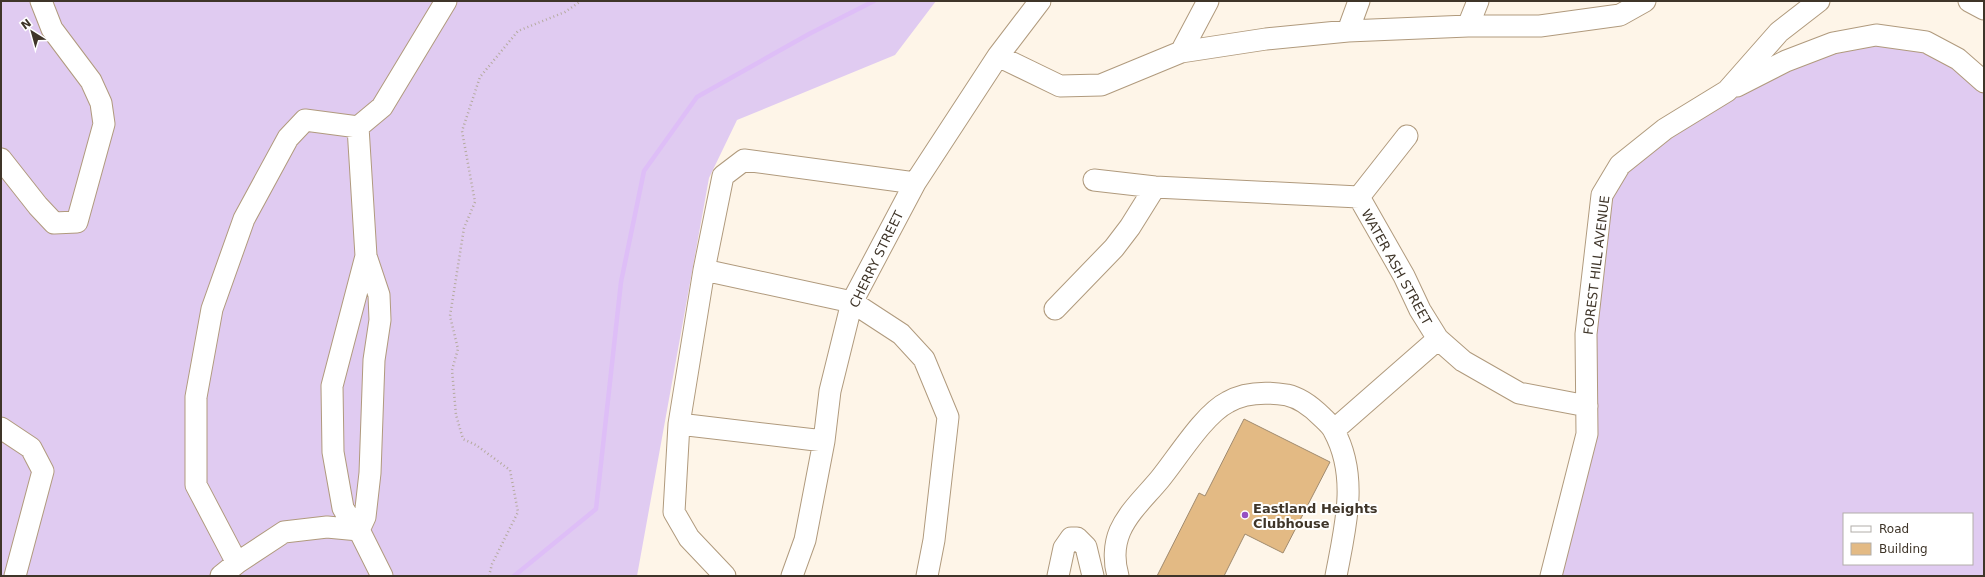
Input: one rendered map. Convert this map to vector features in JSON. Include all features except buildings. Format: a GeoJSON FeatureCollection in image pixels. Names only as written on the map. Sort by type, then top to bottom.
{"type":"FeatureCollection","features":[{"type":"Feature","properties":{"kind":"street"},"geometry":{"type":"LineString","coordinates":[[1,159],[54,223],[77,222],[104,124],[101,102],[91,81],[52,29],[41,1]]}},
{"type":"Feature","properties":{"kind":"street"},"geometry":{"type":"LineString","coordinates":[[359,530],[327,527],[284,532],[229,570],[196,485],[196,397],[212,309],[244,219],[288,138],[305,120],[358,127],[382,107],[446,1]]}},
{"type":"Feature","properties":{"kind":"street","name":"CHERRY STREET"},"geometry":{"type":"LineString","coordinates":[[792,576],[805,540],[824,441],[830,391],[852,302],[914,183],[998,56],[1040,1]]}},
{"type":"Feature","properties":{"kind":"street"},"geometry":{"type":"LineString","coordinates":[[1181,52],[1208,1]]}},
{"type":"Feature","properties":{"kind":"street"},"geometry":{"type":"LineString","coordinates":[[1348,31],[1359,1]]}},
{"type":"Feature","properties":{"kind":"street"},"geometry":{"type":"LineString","coordinates":[[1468,26],[1478,1]]}},
{"type":"Feature","properties":{"kind":"street"},"geometry":{"type":"LineString","coordinates":[[998,56],[1060,86],[1101,85],[1181,52],[1266,39],[1348,31],[1468,26],[1540,26],[1620,15],[1645,1]]}},
{"type":"Feature","properties":{"kind":"street","name":"FOREST HILL AVENUE"},"geometry":{"type":"LineString","coordinates":[[1551,576],[1587,434],[1586,334],[1602,195],[1620,165],[1665,129],[1727,91],[1779,32],[1819,1]]}},
{"type":"Feature","properties":{"kind":"street"},"geometry":{"type":"LineString","coordinates":[[1969,1],[1984,9]]}},
{"type":"Feature","properties":{"kind":"street"},"geometry":{"type":"LineString","coordinates":[[1727,91],[1786,61],[1833,43],[1876,35],[1926,42],[1958,59],[1984,82]]}},
{"type":"Feature","properties":{"kind":"street"},"geometry":{"type":"LineString","coordinates":[[358,127],[366,256],[378,295],[380,320],[374,360],[370,473],[365,517],[359,530]]}},
{"type":"Feature","properties":{"kind":"street"},"geometry":{"type":"LineString","coordinates":[[1359,197],[1407,136]]}},
{"type":"Feature","properties":{"kind":"street"},"geometry":{"type":"LineString","coordinates":[[726,576],[689,538],[674,512],[679,424],[704,270],[723,176],[744,160],[914,183]]}},
{"type":"Feature","properties":{"kind":"street","name":"WATER ASH STREET"},"geometry":{"type":"LineString","coordinates":[[1094,180],[1155,187],[1359,197],[1404,276],[1420,310],[1438,339],[1463,362],[1519,393],[1587,406]]}},
{"type":"Feature","properties":{"kind":"street"},"geometry":{"type":"LineString","coordinates":[[1055,309],[1114,248],[1130,227],[1155,187]]}},
{"type":"Feature","properties":{"kind":"street"},"geometry":{"type":"LineString","coordinates":[[366,256],[332,386],[333,452],[343,508],[350,520],[359,530],[382,576]]}},
{"type":"Feature","properties":{"kind":"street"},"geometry":{"type":"LineString","coordinates":[[704,270],[852,302],[901,334],[924,359],[948,417],[934,540],[927,576]]}},
{"type":"Feature","properties":{"kind":"street"},"geometry":{"type":"LineString","coordinates":[[1334,430],[1438,339]]}},
{"type":"Feature","properties":{"kind":"street"},"geometry":{"type":"LineString","coordinates":[[1118,576],[1115,551],[1119,533],[1128,514],[1159,480],[1209,416],[1227,402],[1246,396],[1271,392],[1296,397],[1313,408],[1334,430],[1345,460],[1349,485],[1348,511],[1336,576]]}},
{"type":"Feature","properties":{"kind":"street"},"geometry":{"type":"LineString","coordinates":[[679,424],[824,441]]}},
{"type":"Feature","properties":{"kind":"street"},"geometry":{"type":"LineString","coordinates":[[1,428],[31,448],[43,471],[15,576]]}},
{"type":"Feature","properties":{"kind":"street"},"geometry":{"type":"LineString","coordinates":[[1058,576],[1064,548],[1071,538],[1077,538],[1086,547],[1093,576]]}},
{"type":"Feature","properties":{"kind":"path"},"geometry":{"type":"LineString","coordinates":[[489,576],[492,564],[518,512],[510,470],[464,438],[456,415],[452,370],[458,349],[450,316],[464,228],[475,202],[462,131],[480,77],[518,30],[565,12],[580,1]]}},
{"type":"Feature","properties":{"kind":"shaded area"},"geometry":{"type":"Polygon","coordinates":[[[1,1],[936,1],[895,55],[737,120],[709,178],[637,576],[1,576],[1,1]]]}},
{"type":"Feature","properties":{"kind":"shaded area"},"geometry":{"type":"Polygon","coordinates":[[[1926,42],[1984,82],[1984,576],[1551,576],[1587,434],[1602,195],[1665,129],[1833,43],[1926,42]]]}},
{"type":"Feature","properties":{"kind":"waterway"},"geometry":{"type":"LineString","coordinates":[[514,576],[596,509],[621,282],[644,171],[697,97],[809,34],[874,1]]}},
{"type":"Feature","properties":{"kind":"place","name":"Eastland Heights Clubhouse"},"geometry":{"type":"Point","coordinates":[1245,515]}}]}
